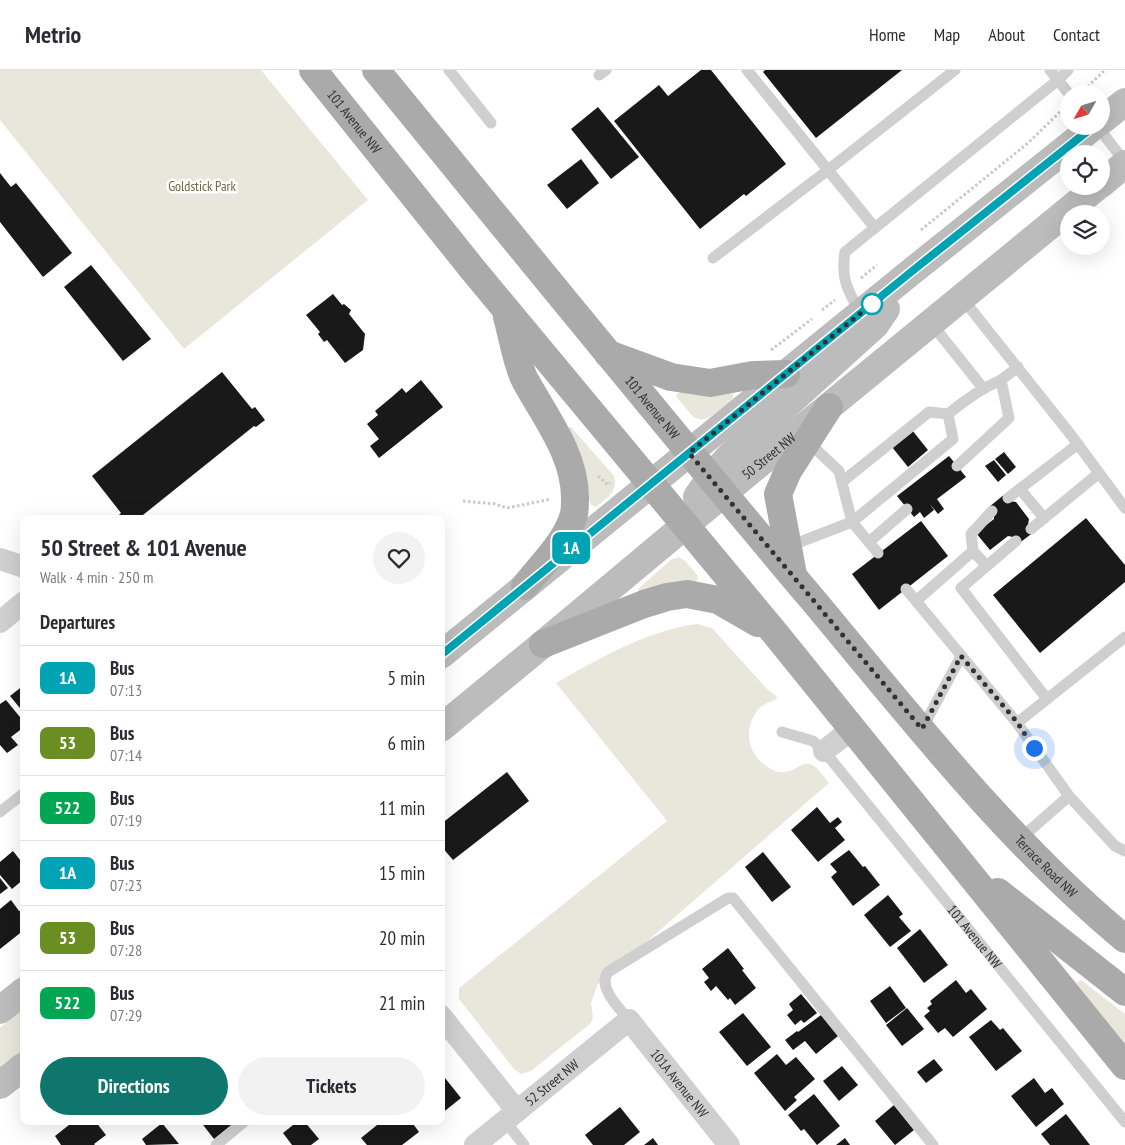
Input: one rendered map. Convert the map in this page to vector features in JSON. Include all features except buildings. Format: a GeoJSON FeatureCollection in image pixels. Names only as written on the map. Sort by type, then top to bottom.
{"type":"FeatureCollection","features":[{"type":"Feature","properties":{"kind":"main road","name":"101 Avenue NW"},"geometry":{"type":"LineString","coordinates":[[312,70],[505,309],[774,632],[960,861]]}},
{"type":"Feature","properties":{"kind":"main road","name":"101 Avenue NW"},"geometry":{"type":"LineString","coordinates":[[376,70],[689,453],[972,787]]}},
{"type":"Feature","properties":{"kind":"main road"},"geometry":{"type":"LineString","coordinates":[[1110,114],[1125,102]]}},
{"type":"Feature","properties":{"kind":"main road"},"geometry":{"type":"LineString","coordinates":[[445,652],[860,313],[1084,135]]}},
{"type":"Feature","properties":{"kind":"main road"},"geometry":{"type":"LineString","coordinates":[[1110,176],[1125,163]]}},
{"type":"Feature","properties":{"kind":"main road","name":"50 Street NW"},"geometry":{"type":"LineString","coordinates":[[445,725],[686,526],[717,486],[829,407],[1087,195]]}},
{"type":"Feature","properties":{"kind":"main road"},"geometry":{"type":"LineString","coordinates":[[717,486],[730,456],[875,325],[911,272]]}},
{"type":"Feature","properties":{"kind":"main road"},"geometry":{"type":"LineString","coordinates":[[505,309],[524,378],[562,446],[571,470],[575,490],[574,513],[565,535],[525,586]]}},
{"type":"Feature","properties":{"kind":"main road"},"geometry":{"type":"LineString","coordinates":[[608,354],[670,377],[710,383],[753,374],[786,374]]}},
{"type":"Feature","properties":{"kind":"main road"},"geometry":{"type":"LineString","coordinates":[[793,577],[778,494],[785,476],[829,407]]}},
{"type":"Feature","properties":{"kind":"main road"},"geometry":{"type":"LineString","coordinates":[[543,644],[667,596],[687,594],[718,600],[774,632]]}},
{"type":"Feature","properties":{"kind":"main road","name":"Terrace Road NW"},"geometry":{"type":"LineString","coordinates":[[972,787],[1020,839],[1100,919],[1125,939]]}},
{"type":"Feature","properties":{"kind":"main road"},"geometry":{"type":"LineString","coordinates":[[960,861],[1125,992]]}},
{"type":"Feature","properties":{"kind":"main road"},"geometry":{"type":"LineString","coordinates":[[960,861],[1125,1066]]}},
{"type":"Feature","properties":{"kind":"main road"},"geometry":{"type":"LineString","coordinates":[[0,1010],[20,994]]}},
{"type":"Feature","properties":{"kind":"main road"},"geometry":{"type":"LineString","coordinates":[[0,1085],[20,1069]]}},
{"type":"Feature","properties":{"kind":"street"},"geometry":{"type":"LineString","coordinates":[[0,559],[20,566]]}},
{"type":"Feature","properties":{"kind":"street"},"geometry":{"type":"LineString","coordinates":[[0,622],[20,605]]}},
{"type":"Feature","properties":{"kind":"street"},"geometry":{"type":"LineString","coordinates":[[824,751],[852,729]]}},
{"type":"Feature","properties":{"kind":"street","name":"52 Street NW"},"geometry":{"type":"LineString","coordinates":[[475,1145],[628,1020]]}},
{"type":"Feature","properties":{"kind":"street","name":"101A Avenue NW"},"geometry":{"type":"LineString","coordinates":[[628,1020],[730,1145]]}},
{"type":"Feature","properties":{"kind":"street"},"geometry":{"type":"LineString","coordinates":[[445,1022],[511,1116]]}},
{"type":"Feature","properties":{"kind":"lane"},"geometry":{"type":"LineString","coordinates":[[449,70],[491,122]]}},
{"type":"Feature","properties":{"kind":"lane"},"geometry":{"type":"LineString","coordinates":[[747,70],[875,228]]}},
{"type":"Feature","properties":{"kind":"lane"},"geometry":{"type":"LineString","coordinates":[[714,258],[955,70]]}},
{"type":"Feature","properties":{"kind":"lane"},"geometry":{"type":"LineString","coordinates":[[1050,70],[1062,85]]}},
{"type":"Feature","properties":{"kind":"lane"},"geometry":{"type":"LineString","coordinates":[[860,313],[848,289],[842,270],[845,252],[1068,70]]}},
{"type":"Feature","properties":{"kind":"lane"},"geometry":{"type":"LineString","coordinates":[[1102,135],[1125,163]]}},
{"type":"Feature","properties":{"kind":"lane"},"geometry":{"type":"LineString","coordinates":[[962,298],[1078,444],[1125,508]]}},
{"type":"Feature","properties":{"kind":"lane"},"geometry":{"type":"LineString","coordinates":[[931,323],[983,388]]}},
{"type":"Feature","properties":{"kind":"lane"},"geometry":{"type":"LineString","coordinates":[[842,482],[929,412],[948,414],[983,388],[1001,380],[1018,368]]}},
{"type":"Feature","properties":{"kind":"lane"},"geometry":{"type":"LineString","coordinates":[[957,466],[1009,418],[1001,380]]}},
{"type":"Feature","properties":{"kind":"lane"},"geometry":{"type":"LineString","coordinates":[[788,547],[852,522],[953,439],[948,414]]}},
{"type":"Feature","properties":{"kind":"lane"},"geometry":{"type":"LineString","coordinates":[[807,441],[839,471],[852,522],[878,553]]}},
{"type":"Feature","properties":{"kind":"lane"},"geometry":{"type":"LineString","coordinates":[[1008,498],[1078,444]]}},
{"type":"Feature","properties":{"kind":"lane"},"geometry":{"type":"LineString","coordinates":[[1031,529],[1099,473]]}},
{"type":"Feature","properties":{"kind":"lane"},"geometry":{"type":"LineString","coordinates":[[1020,489],[1044,518]]}},
{"type":"Feature","properties":{"kind":"lane"},"geometry":{"type":"LineString","coordinates":[[868,542],[906,509]]}},
{"type":"Feature","properties":{"kind":"lane"},"geometry":{"type":"LineString","coordinates":[[986,565],[973,551],[971,534],[992,511]]}},
{"type":"Feature","properties":{"kind":"lane"},"geometry":{"type":"LineString","coordinates":[[1016,541],[961,588],[1047,699]]}},
{"type":"Feature","properties":{"kind":"lane"},"geometry":{"type":"LineString","coordinates":[[916,601],[973,551]]}},
{"type":"Feature","properties":{"kind":"lane"},"geometry":{"type":"LineString","coordinates":[[906,589],[1017,722],[1069,796],[1115,846],[1125,851]]}},
{"type":"Feature","properties":{"kind":"lane"},"geometry":{"type":"LineString","coordinates":[[1017,722],[1125,637]]}},
{"type":"Feature","properties":{"kind":"lane"},"geometry":{"type":"LineString","coordinates":[[922,729],[961,656]]}},
{"type":"Feature","properties":{"kind":"lane","name":"101 Avenue NW"},"geometry":{"type":"LineString","coordinates":[[782,732],[813,741],[824,751],[1125,1122]]}},
{"type":"Feature","properties":{"kind":"lane"},"geometry":{"type":"LineString","coordinates":[[0,812],[20,796]]}},
{"type":"Feature","properties":{"kind":"lane"},"geometry":{"type":"LineString","coordinates":[[1020,839],[1069,796]]}},
{"type":"Feature","properties":{"kind":"lane"},"geometry":{"type":"LineString","coordinates":[[628,1020],[606,990],[604,983],[608,972],[728,898],[733,898],[933,1145]]}},
{"type":"Feature","properties":{"kind":"lane"},"geometry":{"type":"LineString","coordinates":[[511,1116],[524,1145]]}},
{"type":"Feature","properties":{"kind":"lane"},"geometry":{"type":"LineString","coordinates":[[216,1145],[240,1125]]}},
{"type":"Feature","properties":{"kind":"path"},"geometry":{"type":"LineString","coordinates":[[1089,85],[1106,70]]}},
{"type":"Feature","properties":{"kind":"path"},"geometry":{"type":"LineString","coordinates":[[919,232],[1028,143],[1060,112]]}},
{"type":"Feature","properties":{"kind":"path"},"geometry":{"type":"LineString","coordinates":[[766,353],[880,264]]}},
{"type":"Feature","properties":{"kind":"path"},"geometry":{"type":"LineString","coordinates":[[463,501],[495,504],[508,508],[552,498]]}},
{"type":"Feature","properties":{"kind":"green space","name":"Goldstick Park"},"geometry":{"type":"Polygon","coordinates":[[[0,70],[261,70],[368,200],[184,349],[0,120],[0,70]]]}},
{"type":"Feature","properties":{"kind":"green space"},"geometry":{"type":"Polygon","coordinates":[[[680,392],[729,393],[733,394],[733,398],[711,416],[700,419],[695,418],[677,398],[676,395],[680,392]]]}},
{"type":"Feature","properties":{"kind":"green space"},"geometry":{"type":"Polygon","coordinates":[[[571,427],[614,476],[615,486],[611,494],[596,507],[591,505],[565,431],[571,427]]]}},
{"type":"Feature","properties":{"kind":"green space"},"geometry":{"type":"Polygon","coordinates":[[[679,557],[698,576],[697,581],[638,594],[638,589],[672,559],[679,557]]]}},
{"type":"Feature","properties":{"kind":"green space"},"geometry":{"type":"Polygon","coordinates":[[[697,624],[712,628],[766,688],[776,696],[777,699],[759,708],[750,726],[749,741],[755,754],[766,766],[779,772],[790,771],[806,764],[813,765],[829,783],[598,984],[591,1003],[593,1017],[591,1023],[531,1071],[521,1074],[514,1069],[459,999],[459,988],[667,821],[556,683],[607,655],[642,639],[697,624]]]}},
{"type":"Feature","properties":{"kind":"green space"},"geometry":{"type":"Polygon","coordinates":[[[1081,980],[1125,1014],[1125,1044],[1076,983],[1081,980]]]}},
{"type":"Feature","properties":{"kind":"green space"},"geometry":{"type":"Polygon","coordinates":[[[20,1012],[20,1054],[0,1070],[0,1028],[20,1012]]]}},
{"type":"Feature","properties":{"kind":"bus line","name":"1A"},"geometry":{"type":"LineString","coordinates":[[445,652],[911,272],[1083,135]]}},
{"type":"Feature","properties":{"kind":"route"},"geometry":{"type":"LineString","coordinates":[[872,304],[689,453],[922,729],[961,656],[1017,722],[1034,748]]}}]}
